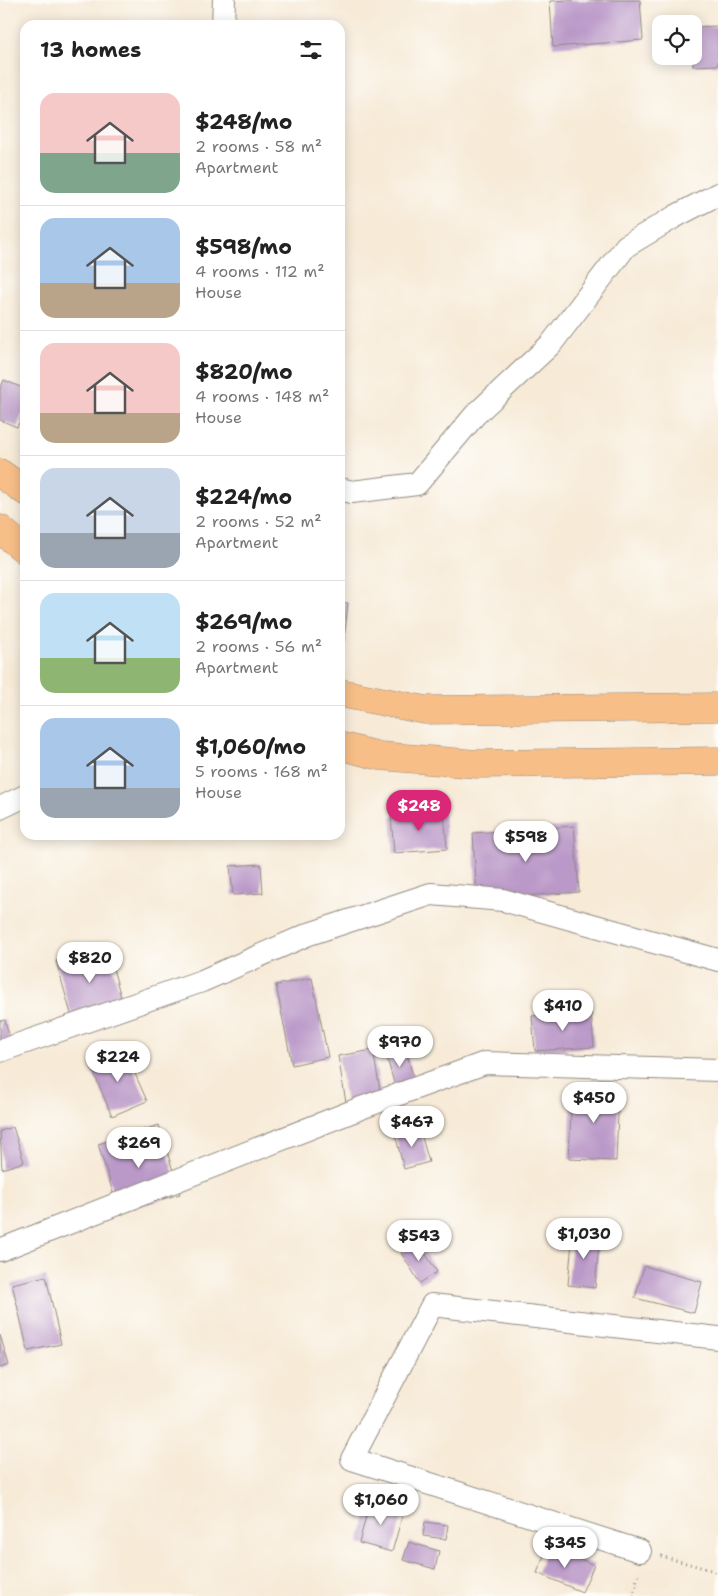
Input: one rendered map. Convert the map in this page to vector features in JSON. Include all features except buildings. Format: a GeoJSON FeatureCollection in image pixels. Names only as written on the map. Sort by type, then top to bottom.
{"type":"FeatureCollection","features":[{"type":"Feature","properties":{"kind":"main road"},"geometry":{"type":"LineString","coordinates":[[0,473],[20,487]]}},
{"type":"Feature","properties":{"kind":"main road"},"geometry":{"type":"LineString","coordinates":[[0,529],[20,546]]}},
{"type":"Feature","properties":{"kind":"main road"},"geometry":{"type":"LineString","coordinates":[[345,694],[425,710],[718,707]]}},
{"type":"Feature","properties":{"kind":"main road"},"geometry":{"type":"LineString","coordinates":[[345,747],[380,756],[477,764],[718,761]]}},
{"type":"Feature","properties":{"kind":"street"},"geometry":{"type":"LineString","coordinates":[[223,20],[224,0]]}},
{"type":"Feature","properties":{"kind":"street"},"geometry":{"type":"LineString","coordinates":[[345,490],[352,492],[417,484],[475,415],[550,344],[626,246],[676,216],[718,194]]}},
{"type":"Feature","properties":{"kind":"street"},"geometry":{"type":"LineString","coordinates":[[0,808],[20,798]]}},
{"type":"Feature","properties":{"kind":"street"},"geometry":{"type":"LineString","coordinates":[[0,1050],[202,981],[309,934],[430,894],[503,900],[718,960]]}},
{"type":"Feature","properties":{"kind":"street"},"geometry":{"type":"LineString","coordinates":[[0,1250],[361,1108],[485,1063],[718,1070]]}},
{"type":"Feature","properties":{"kind":"street"},"geometry":{"type":"LineString","coordinates":[[640,1551],[352,1459],[432,1305],[718,1338]]}},
{"type":"Feature","properties":{"kind":"path"},"geometry":{"type":"LineString","coordinates":[[634,1596],[640,1551],[718,1572]]}}]}
